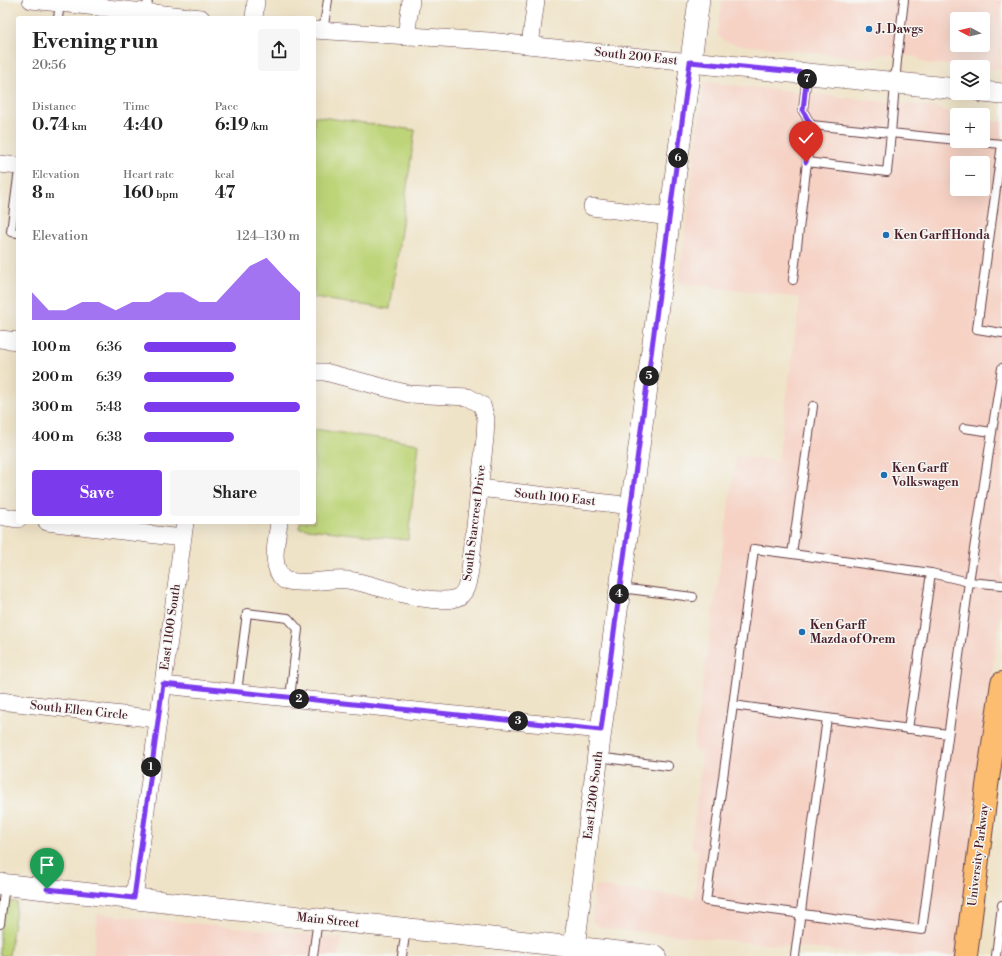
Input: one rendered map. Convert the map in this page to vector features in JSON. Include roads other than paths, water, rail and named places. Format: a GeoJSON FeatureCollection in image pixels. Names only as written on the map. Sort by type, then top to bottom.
{"type":"FeatureCollection","features":[{"type":"Feature","properties":{"kind":"main road","name":"University Parkway"},"geometry":{"type":"LineString","coordinates":[[966,956],[987,786],[1002,683]]}},
{"type":"Feature","properties":{"kind":"street"},"geometry":{"type":"LineString","coordinates":[[31,0],[59,10],[103,13],[147,6],[192,16]]}},
{"type":"Feature","properties":{"kind":"street"},"geometry":{"type":"LineString","coordinates":[[254,16],[256,0]]}},
{"type":"Feature","properties":{"kind":"street"},"geometry":{"type":"LineString","coordinates":[[406,37],[411,0]]}},
{"type":"Feature","properties":{"kind":"street"},"geometry":{"type":"LineString","coordinates":[[530,45],[536,0]]}},
{"type":"Feature","properties":{"kind":"street","name":"East 1200 South"},"geometry":{"type":"LineString","coordinates":[[573,952],[597,757],[699,0]]}},
{"type":"Feature","properties":{"kind":"street","name":"South 200 East"},"geometry":{"type":"LineString","coordinates":[[319,31],[530,45],[950,88]]}},
{"type":"Feature","properties":{"kind":"street"},"geometry":{"type":"LineString","coordinates":[[990,93],[1002,94]]}},
{"type":"Feature","properties":{"kind":"street"},"geometry":{"type":"LineString","coordinates":[[0,164],[16,166]]}},
{"type":"Feature","properties":{"kind":"street"},"geometry":{"type":"LineString","coordinates":[[592,207],[670,217]]}},
{"type":"Feature","properties":{"kind":"street"},"geometry":{"type":"LineString","coordinates":[[0,339],[16,341]]}},
{"type":"Feature","properties":{"kind":"street","name":"South Starcrest Drive"},"geometry":{"type":"LineString","coordinates":[[279,524],[275,558],[276,570],[284,580],[304,583],[346,580],[369,584],[402,594],[435,599],[456,598],[462,594],[466,588],[470,570],[486,419],[482,405],[476,400],[457,396],[426,396],[409,394],[325,372],[316,372]]}},
{"type":"Feature","properties":{"kind":"street","name":"South 100 East"},"geometry":{"type":"LineString","coordinates":[[478,488],[632,506]]}},
{"type":"Feature","properties":{"kind":"street"},"geometry":{"type":"LineString","coordinates":[[0,516],[16,519]]}},
{"type":"Feature","properties":{"kind":"street"},"geometry":{"type":"LineString","coordinates":[[81,524],[184,530]]}},
{"type":"Feature","properties":{"kind":"street","name":"East 1100 South"},"geometry":{"type":"LineString","coordinates":[[134,898],[157,719],[184,530]]}},
{"type":"Feature","properties":{"kind":"street"},"geometry":{"type":"LineString","coordinates":[[163,684],[601,730]]}},
{"type":"Feature","properties":{"kind":"street","name":"South Ellen Circle"},"geometry":{"type":"LineString","coordinates":[[0,701],[157,719]]}},
{"type":"Feature","properties":{"kind":"street","name":"Main Street"},"geometry":{"type":"LineString","coordinates":[[3,884],[406,928],[573,952],[656,956]]}},
{"type":"Feature","properties":{"kind":"lane"},"geometry":{"type":"LineString","coordinates":[[319,31],[328,0]]}},
{"type":"Feature","properties":{"kind":"lane"},"geometry":{"type":"LineString","coordinates":[[806,162],[887,172],[904,0]]}},
{"type":"Feature","properties":{"kind":"lane"},"geometry":{"type":"LineString","coordinates":[[792,280],[811,125],[803,111],[807,73]]}},
{"type":"Feature","properties":{"kind":"lane"},"geometry":{"type":"LineString","coordinates":[[811,125],[950,139]]}},
{"type":"Feature","properties":{"kind":"lane"},"geometry":{"type":"LineString","coordinates":[[990,143],[1002,144],[977,329],[1002,333]]}},
{"type":"Feature","properties":{"kind":"lane"},"geometry":{"type":"LineString","coordinates":[[16,195],[12,232],[16,233]]}},
{"type":"Feature","properties":{"kind":"lane"},"geometry":{"type":"LineString","coordinates":[[1002,368],[969,582],[922,930],[706,901],[754,549],[931,573],[969,582],[1002,585]]}},
{"type":"Feature","properties":{"kind":"lane"},"geometry":{"type":"LineString","coordinates":[[792,554],[813,406]]}},
{"type":"Feature","properties":{"kind":"lane"},"geometry":{"type":"LineString","coordinates":[[964,428],[992,432]]}},
{"type":"Feature","properties":{"kind":"lane"},"geometry":{"type":"LineString","coordinates":[[908,729],[931,573]]}},
{"type":"Feature","properties":{"kind":"lane"},"geometry":{"type":"LineString","coordinates":[[620,588],[693,597]]}},
{"type":"Feature","properties":{"kind":"lane"},"geometry":{"type":"LineString","coordinates":[[236,692],[247,613],[288,618],[298,629],[290,698]]}},
{"type":"Feature","properties":{"kind":"lane"},"geometry":{"type":"LineString","coordinates":[[733,705],[948,734]]}},
{"type":"Feature","properties":{"kind":"lane"},"geometry":{"type":"LineString","coordinates":[[795,956],[827,718]]}},
{"type":"Feature","properties":{"kind":"lane"},"geometry":{"type":"LineString","coordinates":[[597,757],[668,766]]}},
{"type":"Feature","properties":{"kind":"lane"},"geometry":{"type":"LineString","coordinates":[[0,924],[3,884]]}},
{"type":"Feature","properties":{"kind":"lane"},"geometry":{"type":"LineString","coordinates":[[996,956],[1002,905]]}},
{"type":"Feature","properties":{"kind":"lane"},"geometry":{"type":"LineString","coordinates":[[313,956],[318,919]]}},
{"type":"Feature","properties":{"kind":"lane"},"geometry":{"type":"LineString","coordinates":[[402,956],[406,928]]}},
{"type":"Feature","properties":{"kind":"place","name":"J. Dawgs"},"geometry":{"type":"Point","coordinates":[869,29]}},
{"type":"Feature","properties":{"kind":"place","name":"Ken Garff Honda"},"geometry":{"type":"Point","coordinates":[886,235]}},
{"type":"Feature","properties":{"kind":"place","name":"Ken Garff Volkswagen"},"geometry":{"type":"Point","coordinates":[884,475]}},
{"type":"Feature","properties":{"kind":"place","name":"Ken Garff Mazda of Orem"},"geometry":{"type":"Point","coordinates":[802,632]}}]}
